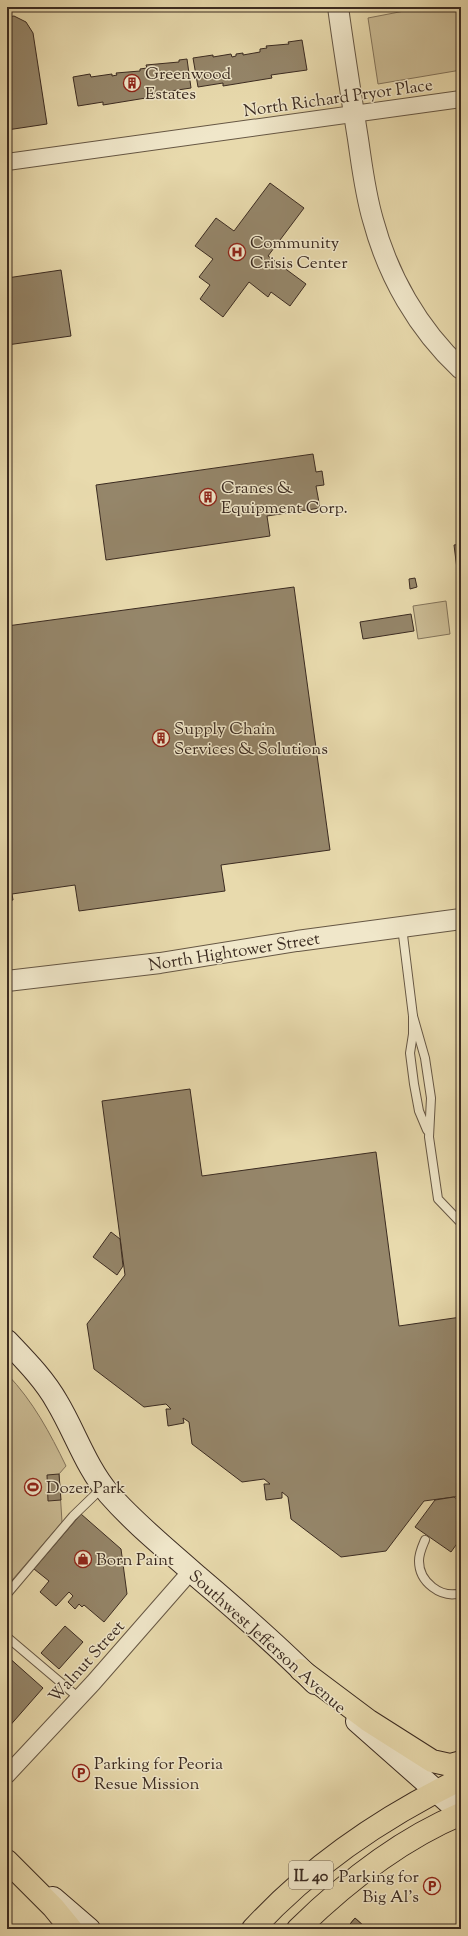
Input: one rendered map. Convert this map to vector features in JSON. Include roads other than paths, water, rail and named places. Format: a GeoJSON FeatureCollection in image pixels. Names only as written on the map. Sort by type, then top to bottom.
{"type":"FeatureCollection","features":[{"type":"Feature","properties":{"kind":"main road","name":"Southwest Jefferson Avenue"},"geometry":{"type":"LineString","coordinates":[[7,1341],[33,1369],[56,1400],[86,1458],[103,1486],[138,1524],[461,1813]]}},
{"type":"Feature","properties":{"kind":"main road"},"geometry":{"type":"LineString","coordinates":[[301,1670],[369,1721],[432,1761],[450,1765],[461,1762]]}},
{"type":"Feature","properties":{"kind":"main road","name":"IL 40"},"geometry":{"type":"LineString","coordinates":[[253,1929],[267,1914],[314,1872],[393,1816],[436,1791],[461,1779]]}},
{"type":"Feature","properties":{"kind":"main road","name":"IL 40"},"geometry":{"type":"LineString","coordinates":[[298,1929],[320,1907],[373,1864],[432,1826],[461,1813]]}},
{"type":"Feature","properties":{"kind":"main road"},"geometry":{"type":"LineString","coordinates":[[7,1855],[89,1929]]}},
{"type":"Feature","properties":{"kind":"main road"},"geometry":{"type":"LineString","coordinates":[[7,1861],[53,1907],[71,1929]]}},
{"type":"Feature","properties":{"kind":"street"},"geometry":{"type":"LineString","coordinates":[[338,7],[353,114],[367,197],[384,256],[412,310],[434,340],[461,369]]}},
{"type":"Feature","properties":{"kind":"street","name":"North Richard Pryor Place"},"geometry":{"type":"LineString","coordinates":[[7,162],[461,99]]}},
{"type":"Feature","properties":{"kind":"street","name":"North Hightower Street"},"geometry":{"type":"LineString","coordinates":[[7,981],[160,963],[461,919]]}},
{"type":"Feature","properties":{"kind":"street","name":"Walnut Street"},"geometry":{"type":"LineString","coordinates":[[7,1775],[79,1698],[191,1571]]}},
{"type":"Feature","properties":{"kind":"lane"},"geometry":{"type":"LineString","coordinates":[[402,927],[413,1016],[414,1034],[410,1053],[419,1111],[426,1123],[429,1137],[438,1200],[461,1223]]}},
{"type":"Feature","properties":{"kind":"lane"},"geometry":{"type":"LineString","coordinates":[[413,1016],[425,1058],[431,1098],[429,1137]]}},
{"type":"Feature","properties":{"kind":"lane"},"geometry":{"type":"LineString","coordinates":[[7,1594],[73,1516],[103,1486]]}},
{"type":"Feature","properties":{"kind":"lane"},"geometry":{"type":"LineString","coordinates":[[425,1540],[420,1550],[419,1561],[421,1572],[426,1582],[435,1589],[445,1593],[461,1593]]}},
{"type":"Feature","properties":{"kind":"lane"},"geometry":{"type":"LineString","coordinates":[[7,1636],[79,1698]]}},
{"type":"Feature","properties":{"kind":"place","name":"Greenwood Estates"},"geometry":{"type":"Point","coordinates":[132,83]}},
{"type":"Feature","properties":{"kind":"place","name":"Community Crisis Center"},"geometry":{"type":"Point","coordinates":[237,252]}},
{"type":"Feature","properties":{"kind":"place","name":"Cranes & Equipment Corp."},"geometry":{"type":"Point","coordinates":[208,497]}},
{"type":"Feature","properties":{"kind":"place","name":"Supply Chain Services & Solutions"},"geometry":{"type":"Point","coordinates":[161,738]}},
{"type":"Feature","properties":{"kind":"place","name":"Dozer Park"},"geometry":{"type":"Point","coordinates":[33,1487]}},
{"type":"Feature","properties":{"kind":"place","name":"Born Paint"},"geometry":{"type":"Point","coordinates":[83,1559]}},
{"type":"Feature","properties":{"kind":"place","name":"Parking for Peoria Resue Mission"},"geometry":{"type":"Point","coordinates":[81,1773]}},
{"type":"Feature","properties":{"kind":"place","name":"Parking for Big Al's"},"geometry":{"type":"Point","coordinates":[432,1886]}}]}
